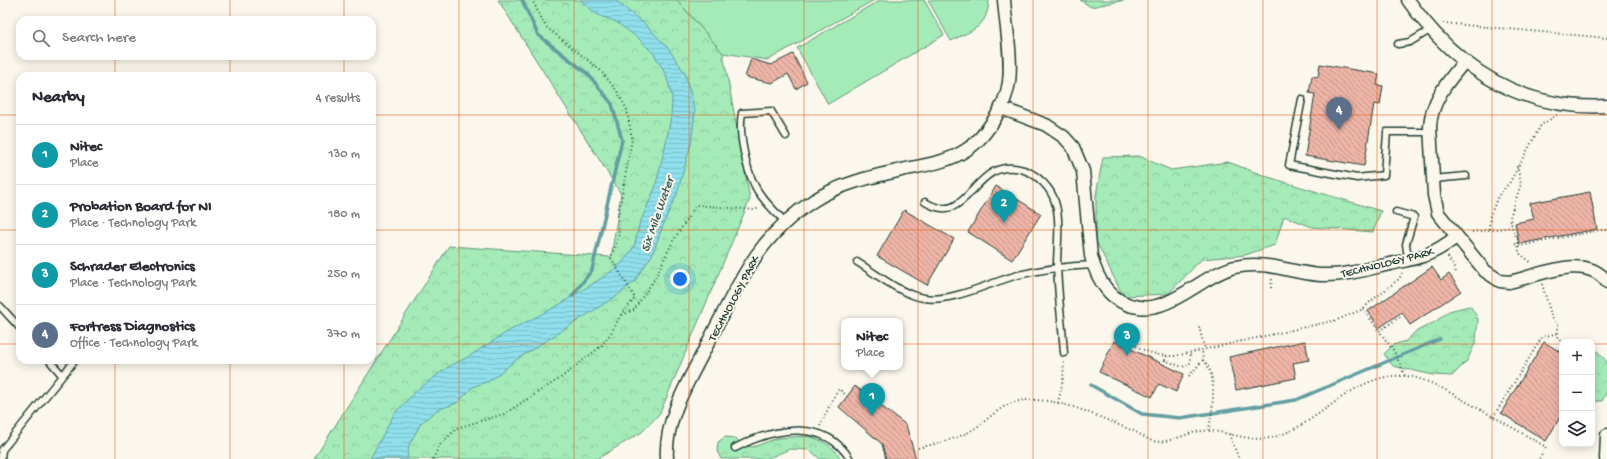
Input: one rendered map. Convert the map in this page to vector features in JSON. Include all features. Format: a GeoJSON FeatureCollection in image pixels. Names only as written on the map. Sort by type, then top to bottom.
{"type":"FeatureCollection","features":[{"type":"Feature","properties":{"kind":"street","name":"TECHNOLOGY PARK"},"geometry":{"type":"LineString","coordinates":[[666,459],[669,429],[680,398],[744,273],[762,245],[785,222],[815,200],[843,187],[876,176],[934,163],[965,151],[984,134],[1001,108],[1009,83],[1004,0]]}},
{"type":"Feature","properties":{"kind":"street"},"geometry":{"type":"LineString","coordinates":[[1408,0],[1430,30],[1464,62],[1486,77],[1516,92],[1548,102],[1571,106],[1607,106]]}},
{"type":"Feature","properties":{"kind":"street"},"geometry":{"type":"LineString","coordinates":[[1464,62],[1449,80],[1435,103],[1431,116],[1430,132],[1433,179],[1438,213],[1485,271],[1500,281],[1509,282],[1570,267],[1582,267],[1598,272],[1607,282]]}},
{"type":"Feature","properties":{"kind":"street","name":"TECHNOLOGY PARK"},"geometry":{"type":"LineString","coordinates":[[1001,108],[1046,125],[1064,137],[1073,147],[1083,170],[1093,265],[1101,283],[1113,296],[1125,303],[1139,308],[1160,304],[1216,273],[1240,266],[1262,264],[1313,274],[1336,274],[1427,254],[1442,248],[1456,237]]}},
{"type":"Feature","properties":{"kind":"street"},"geometry":{"type":"LineString","coordinates":[[1606,459],[1607,435]]}},
{"type":"Feature","properties":{"kind":"lane"},"geometry":{"type":"LineString","coordinates":[[1398,44],[1410,42],[1430,30]]}},
{"type":"Feature","properties":{"kind":"lane"},"geometry":{"type":"LineString","coordinates":[[1302,99],[1289,165],[1357,178],[1384,175],[1387,132],[1430,132]]}},
{"type":"Feature","properties":{"kind":"lane"},"geometry":{"type":"LineString","coordinates":[[785,222],[754,186],[749,171],[740,124],[742,113],[771,111],[786,136]]}},
{"type":"Feature","properties":{"kind":"lane"},"geometry":{"type":"LineString","coordinates":[[925,202],[940,209],[951,207],[967,198],[982,179],[993,172],[1010,168],[1028,172],[1044,184],[1055,202],[1057,210],[1057,267],[1064,353]]}},
{"type":"Feature","properties":{"kind":"lane"},"geometry":{"type":"LineString","coordinates":[[1433,179],[1466,176]]}},
{"type":"Feature","properties":{"kind":"lane"},"geometry":{"type":"LineString","coordinates":[[1396,212],[1414,217],[1406,244],[1408,259]]}},
{"type":"Feature","properties":{"kind":"lane"},"geometry":{"type":"LineString","coordinates":[[857,262],[903,290],[924,298],[956,294],[1017,275],[1057,267],[1093,265]]}},
{"type":"Feature","properties":{"kind":"lane"},"geometry":{"type":"LineString","coordinates":[[0,306],[16,324]]}},
{"type":"Feature","properties":{"kind":"lane"},"geometry":{"type":"LineString","coordinates":[[52,364],[62,375]]}},
{"type":"Feature","properties":{"kind":"lane"},"geometry":{"type":"LineString","coordinates":[[1,459],[2,450],[72,364]]}},
{"type":"Feature","properties":{"kind":"lane"},"geometry":{"type":"LineString","coordinates":[[735,448],[758,437],[782,431],[801,430],[817,433],[834,442],[850,459]]}},
{"type":"Feature","properties":{"kind":"path"},"geometry":{"type":"LineString","coordinates":[[433,459],[439,446],[457,428],[504,414],[562,377],[601,346],[612,333],[622,314],[635,298],[610,258],[619,235],[618,216],[632,139],[627,110],[617,91],[600,70],[546,27],[532,0]]}},
{"type":"Feature","properties":{"kind":"path"},"geometry":{"type":"LineString","coordinates":[[1430,30],[1443,23],[1607,38]]}},
{"type":"Feature","properties":{"kind":"path"},"geometry":{"type":"LineString","coordinates":[[1489,229],[1490,216],[1498,196],[1510,182],[1517,166],[1541,125],[1571,106]]}},
{"type":"Feature","properties":{"kind":"path"},"geometry":{"type":"LineString","coordinates":[[1517,166],[1521,184],[1510,217],[1519,246],[1518,253],[1538,267],[1552,318],[1558,325],[1558,333],[1560,339]]}},
{"type":"Feature","properties":{"kind":"path"},"geometry":{"type":"LineString","coordinates":[[622,314],[634,310],[651,285],[673,241],[696,205],[754,210],[768,204]]}},
{"type":"Feature","properties":{"kind":"path"},"geometry":{"type":"LineString","coordinates":[[1472,232],[1512,227]]}},
{"type":"Feature","properties":{"kind":"path"},"geometry":{"type":"LineString","coordinates":[[1515,244],[1519,246],[1600,230],[1607,230]]}},
{"type":"Feature","properties":{"kind":"path"},"geometry":{"type":"LineString","coordinates":[[1442,248],[1457,274]]}},
{"type":"Feature","properties":{"kind":"path"},"geometry":{"type":"LineString","coordinates":[[1126,338],[1137,347],[1152,354],[1175,356],[1337,320],[1363,309],[1371,301],[1399,280],[1408,259]]}},
{"type":"Feature","properties":{"kind":"path"},"geometry":{"type":"LineString","coordinates":[[1363,309],[1394,351],[1405,376]]}},
{"type":"Feature","properties":{"kind":"path"},"geometry":{"type":"LineString","coordinates":[[1379,331],[1400,317]]}},
{"type":"Feature","properties":{"kind":"path"},"geometry":{"type":"LineString","coordinates":[[1200,327],[1203,360],[1209,370],[1214,393],[1209,430]]}},
{"type":"Feature","properties":{"kind":"path"},"geometry":{"type":"LineString","coordinates":[[1493,417],[1542,337],[1558,333]]}},
{"type":"Feature","properties":{"kind":"path"},"geometry":{"type":"LineString","coordinates":[[1058,403],[1064,380],[1064,353]]}},
{"type":"Feature","properties":{"kind":"path"},"geometry":{"type":"LineString","coordinates":[[1167,356],[1165,360],[1182,367],[1190,364],[1190,353]]}},
{"type":"Feature","properties":{"kind":"path"},"geometry":{"type":"LineString","coordinates":[[1189,376],[1203,360]]}},
{"type":"Feature","properties":{"kind":"path"},"geometry":{"type":"LineString","coordinates":[[918,448],[968,432],[1003,406],[1017,401],[1043,401],[1058,403],[1079,409],[1152,440],[1166,441],[1209,430],[1244,438],[1260,439],[1287,433],[1332,403],[1370,382],[1405,376],[1436,385],[1546,447],[1539,459]]}},
{"type":"Feature","properties":{"kind":"path"},"geometry":{"type":"LineString","coordinates":[[817,433],[833,398],[839,389],[847,396]]}},
{"type":"Feature","properties":{"kind":"path"},"geometry":{"type":"LineString","coordinates":[[1229,434],[1239,459]]}},
{"type":"Feature","properties":{"kind":"green space"},"geometry":{"type":"Polygon","coordinates":[[[498,0],[677,0],[723,53],[750,199],[660,413],[642,432],[597,459],[314,459],[374,364],[376,364],[376,361],[449,246],[611,257],[621,194],[498,0]]]}},
{"type":"Feature","properties":{"kind":"green space"},"geometry":{"type":"Polygon","coordinates":[[[677,0],[874,0],[768,60],[723,53],[677,0]]]}},
{"type":"Feature","properties":{"kind":"green space"},"geometry":{"type":"Polygon","coordinates":[[[880,0],[924,0],[944,35],[828,104],[797,48],[880,0]]]}},
{"type":"Feature","properties":{"kind":"green space"},"geometry":{"type":"Polygon","coordinates":[[[928,0],[989,0],[988,9],[982,22],[973,30],[951,41],[928,0]]]}},
{"type":"Feature","properties":{"kind":"green space"},"geometry":{"type":"Polygon","coordinates":[[[1080,0],[1125,0],[1091,7],[1080,0]]]}},
{"type":"Feature","properties":{"kind":"green space"},"geometry":{"type":"Polygon","coordinates":[[[1139,156],[1171,170],[1228,162],[1268,177],[1381,211],[1373,232],[1312,227],[1284,216],[1275,245],[1245,255],[1202,259],[1168,294],[1123,296],[1096,241],[1096,195],[1103,157],[1139,156]]]}},
{"type":"Feature","properties":{"kind":"green space"},"geometry":{"type":"Polygon","coordinates":[[[1469,306],[1478,319],[1476,341],[1467,361],[1452,376],[1433,375],[1393,366],[1384,354],[1393,345],[1406,341],[1415,332],[1435,322],[1449,311],[1469,306]]]}},
{"type":"Feature","properties":{"kind":"green space"},"geometry":{"type":"Polygon","coordinates":[[[1595,350],[1607,362],[1607,391],[1602,401],[1595,401],[1595,350]]]}},
{"type":"Feature","properties":{"kind":"green space"},"geometry":{"type":"Polygon","coordinates":[[[807,436],[818,439],[827,444],[838,454],[841,459],[820,459],[810,450],[790,449],[766,459],[721,459],[717,451],[718,442],[725,437],[736,438],[742,446],[753,447],[778,438],[807,436]]]}},
{"type":"Feature","properties":{"kind":"water","name":"Six Mile Water"},"geometry":{"type":"Polygon","coordinates":[[[580,0],[615,0],[646,25],[668,48],[685,73],[695,111],[691,144],[677,194],[665,220],[652,255],[634,282],[618,295],[516,360],[491,380],[473,387],[457,403],[437,410],[421,423],[409,445],[407,459],[370,459],[394,414],[417,390],[448,367],[468,357],[507,332],[557,306],[605,276],[622,263],[634,247],[639,225],[655,188],[671,117],[672,97],[666,75],[654,54],[638,38],[616,22],[598,15],[580,0]]]}},
{"type":"Feature","properties":{"kind":"building"},"geometry":{"type":"Polygon","coordinates":[[[793,54],[807,82],[796,89],[788,74],[772,83],[745,77],[751,59],[771,65],[793,54]]]}},
{"type":"Feature","properties":{"kind":"building"},"geometry":{"type":"Polygon","coordinates":[[[1320,64],[1379,74],[1377,85],[1383,86],[1380,105],[1374,104],[1364,166],[1305,156],[1315,94],[1309,93],[1312,76],[1318,77],[1320,64]]]}},
{"type":"Feature","properties":{"kind":"building"},"geometry":{"type":"Polygon","coordinates":[[[996,186],[1041,214],[1012,260],[968,232],[996,186]]]}},
{"type":"Feature","properties":{"kind":"building"},"geometry":{"type":"Polygon","coordinates":[[[1590,192],[1597,229],[1519,244],[1515,223],[1534,219],[1530,203],[1590,192]]]}},
{"type":"Feature","properties":{"kind":"building"},"geometry":{"type":"Polygon","coordinates":[[[904,210],[954,239],[927,285],[877,256],[904,210]]]}},
{"type":"Feature","properties":{"kind":"building"},"geometry":{"type":"Polygon","coordinates":[[[1432,267],[1441,280],[1449,274],[1461,291],[1410,325],[1402,312],[1379,328],[1368,311],[1432,267]]]}},
{"type":"Feature","properties":{"kind":"building"},"geometry":{"type":"Polygon","coordinates":[[[1114,341],[1184,374],[1176,392],[1159,384],[1152,397],[1099,372],[1114,341]]]}},
{"type":"Feature","properties":{"kind":"building"},"geometry":{"type":"Polygon","coordinates":[[[1305,341],[1309,360],[1293,363],[1296,378],[1236,390],[1229,357],[1305,341]]]}},
{"type":"Feature","properties":{"kind":"building"},"geometry":{"type":"Polygon","coordinates":[[[1544,342],[1559,351],[1559,419],[1546,441],[1501,413],[1544,342]]]}},
{"type":"Feature","properties":{"kind":"building"},"geometry":{"type":"Polygon","coordinates":[[[855,386],[906,425],[916,459],[886,459],[882,444],[839,407],[855,386]]]}},
{"type":"Feature","properties":{"kind":"waterway"},"geometry":{"type":"LineString","coordinates":[[522,0],[538,35],[588,74],[612,104],[622,140],[592,270],[572,296]]}},
{"type":"Feature","properties":{"kind":"waterway"},"geometry":{"type":"LineString","coordinates":[[1091,385],[1142,414],[1180,418],[1296,400],[1440,339]]}},
{"type":"Feature","properties":{"kind":"place","name":"Fortress Diagnostics"},"geometry":{"type":"Point","coordinates":[1339,130]}},
{"type":"Feature","properties":{"kind":"place","name":"Probation Board for NI"},"geometry":{"type":"Point","coordinates":[1004,223]}},
{"type":"Feature","properties":{"kind":"place","name":"Schrader Electronics"},"geometry":{"type":"Point","coordinates":[1127,356]}},
{"type":"Feature","properties":{"kind":"place","name":"Nitec"},"geometry":{"type":"Point","coordinates":[872,416]}}]}
